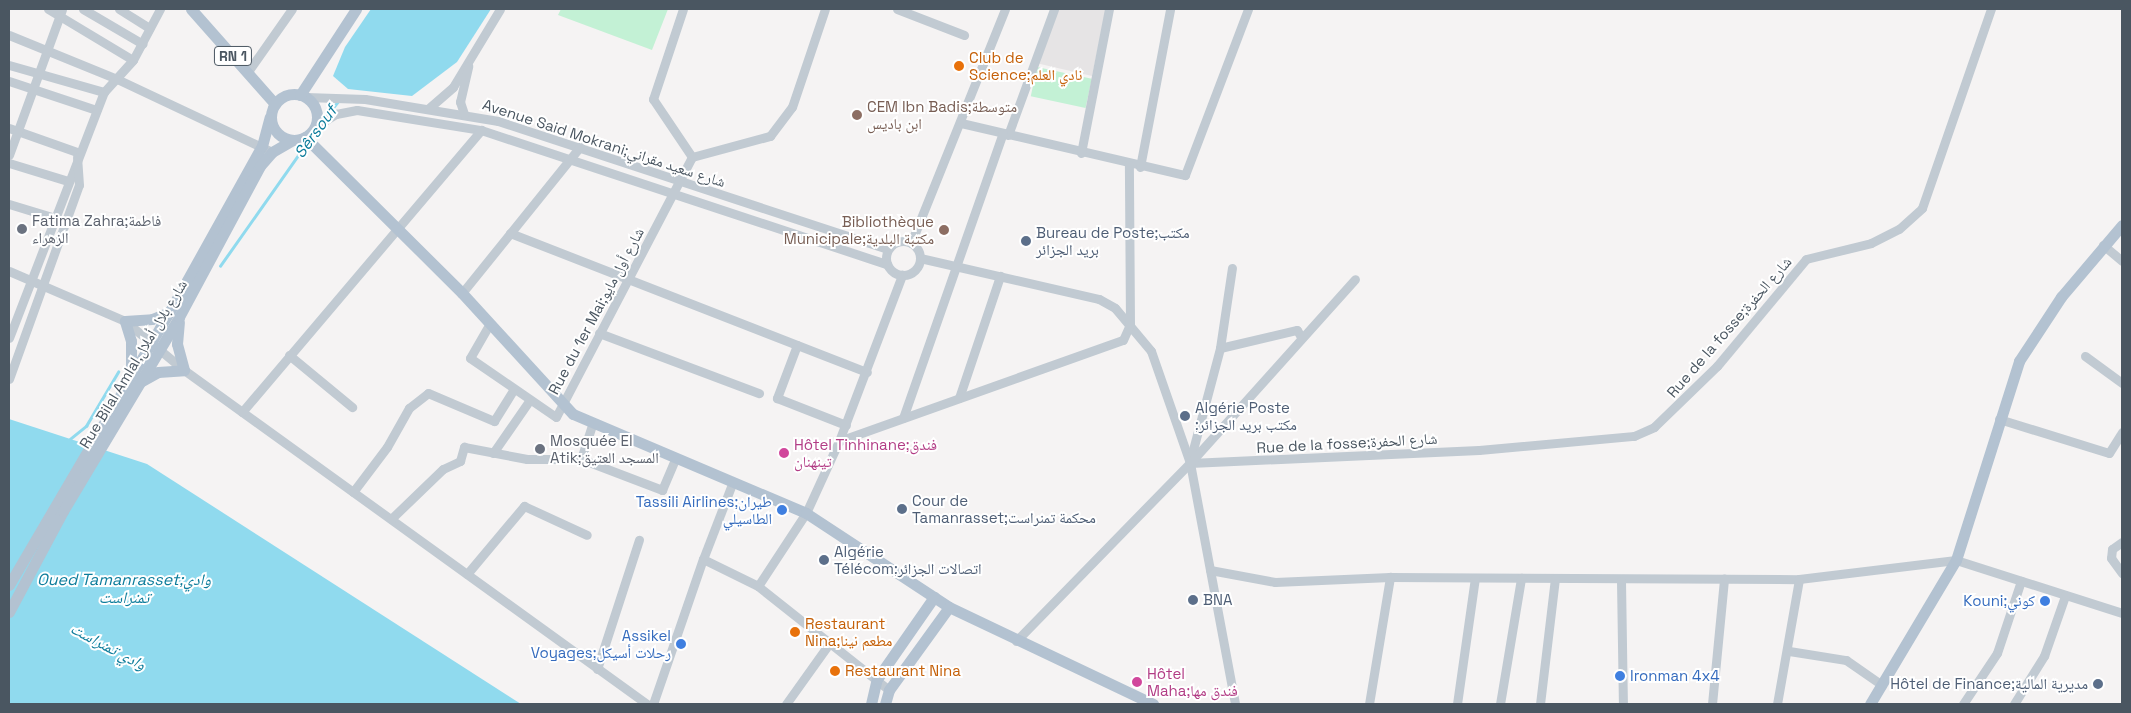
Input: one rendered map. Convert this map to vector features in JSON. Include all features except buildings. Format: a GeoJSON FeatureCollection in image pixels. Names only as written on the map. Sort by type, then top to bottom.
{"type":"FeatureCollection","features":[{"type":"Feature","properties":{"kind":"main road","name":"RN 1"},"geometry":{"type":"LineString","coordinates":[[191,9],[275,104]]}},
{"type":"Feature","properties":{"kind":"main road"},"geometry":{"type":"LineString","coordinates":[[303,96],[356,9]]}},
{"type":"Feature","properties":{"kind":"main road"},"geometry":{"type":"LineString","coordinates":[[272,152],[293,140],[305,137],[315,126],[316,112],[303,96],[286,95],[275,104],[270,117],[280,136],[293,140]]}},
{"type":"Feature","properties":{"kind":"main road","name":"Rue Bilal Amlal,شارع بلال أملال"},"geometry":{"type":"LineString","coordinates":[[9,585],[133,381],[160,350],[175,314],[262,146],[270,117]]}},
{"type":"Feature","properties":{"kind":"main road"},"geometry":{"type":"LineString","coordinates":[[305,137],[394,228],[462,293],[561,406],[593,423],[732,484],[806,513],[949,607],[1016,641],[1153,704]]}},
{"type":"Feature","properties":{"kind":"main road","name":"Rue Bilal Amlal,شارع بلال أملال"},"geometry":{"type":"LineString","coordinates":[[9,612],[133,381],[151,342],[175,314],[272,152]]}},
{"type":"Feature","properties":{"kind":"main road"},"geometry":{"type":"LineString","coordinates":[[1870,704],[1956,560],[1999,419],[2026,348],[2103,246],[2122,225]]}},
{"type":"Feature","properties":{"kind":"main road"},"geometry":{"type":"LineString","coordinates":[[175,314],[177,344],[184,370],[158,372],[133,381],[131,341],[125,321],[152,319],[175,314]]}},
{"type":"Feature","properties":{"kind":"main road"},"geometry":{"type":"LineString","coordinates":[[871,704],[877,680],[934,597]]}},
{"type":"Feature","properties":{"kind":"main road"},"geometry":{"type":"LineString","coordinates":[[885,704],[889,690],[949,607]]}},
{"type":"Feature","properties":{"kind":"street"},"geometry":{"type":"LineString","coordinates":[[48,9],[61,13],[133,60]]}},
{"type":"Feature","properties":{"kind":"street"},"geometry":{"type":"LineString","coordinates":[[83,9],[143,44]]}},
{"type":"Feature","properties":{"kind":"street"},"geometry":{"type":"LineString","coordinates":[[119,9],[149,28]]}},
{"type":"Feature","properties":{"kind":"street"},"geometry":{"type":"LineString","coordinates":[[9,338],[68,181],[77,152],[104,92],[133,60],[160,9]]}},
{"type":"Feature","properties":{"kind":"street"},"geometry":{"type":"LineString","coordinates":[[247,72],[292,9]]}},
{"type":"Feature","properties":{"kind":"street"},"geometry":{"type":"LineString","coordinates":[[429,108],[452,87],[500,9]]}},
{"type":"Feature","properties":{"kind":"street"},"geometry":{"type":"LineString","coordinates":[[683,9],[653,99],[692,156],[770,136],[792,107],[825,9]]}},
{"type":"Feature","properties":{"kind":"street"},"geometry":{"type":"LineString","coordinates":[[897,9],[964,35]]}},
{"type":"Feature","properties":{"kind":"street"},"geometry":{"type":"LineString","coordinates":[[1005,9],[912,243],[920,258],[1099,299],[1130,324],[1151,351],[1190,463],[1235,704]]}},
{"type":"Feature","properties":{"kind":"street"},"geometry":{"type":"LineString","coordinates":[[903,418],[955,266],[1054,9]]}},
{"type":"Feature","properties":{"kind":"street"},"geometry":{"type":"LineString","coordinates":[[1081,153],[1109,9]]}},
{"type":"Feature","properties":{"kind":"street"},"geometry":{"type":"LineString","coordinates":[[1140,167],[1170,9]]}},
{"type":"Feature","properties":{"kind":"street"},"geometry":{"type":"LineString","coordinates":[[960,123],[1180,176],[1190,173],[1248,9]]}},
{"type":"Feature","properties":{"kind":"street","name":"Rue de la fosse;شارع الحفرة"},"geometry":{"type":"LineString","coordinates":[[1190,463],[1479,450],[1634,436],[1654,427],[1711,372],[1806,258],[1871,244],[1899,229],[1922,208],[1992,9]]}},
{"type":"Feature","properties":{"kind":"street"},"geometry":{"type":"LineString","coordinates":[[9,155],[12,130],[40,75],[61,13]]}},
{"type":"Feature","properties":{"kind":"street"},"geometry":{"type":"LineString","coordinates":[[9,35],[117,79],[272,152]]}},
{"type":"Feature","properties":{"kind":"street"},"geometry":{"type":"LineString","coordinates":[[464,114],[460,102],[471,56]]}},
{"type":"Feature","properties":{"kind":"street"},"geometry":{"type":"LineString","coordinates":[[9,65],[104,92]]}},
{"type":"Feature","properties":{"kind":"street"},"geometry":{"type":"LineString","coordinates":[[9,81],[96,110]]}},
{"type":"Feature","properties":{"kind":"street","name":"Avenue Said Mokrani;شارع سعيد مقراني"},"geometry":{"type":"LineString","coordinates":[[303,96],[359,98],[464,114],[580,147],[680,183],[888,249]]}},
{"type":"Feature","properties":{"kind":"street","name":"Avenue Said Mokrani;شارع سعيد مقراني"},"geometry":{"type":"LineString","coordinates":[[315,126],[336,114],[357,110],[481,130],[887,264]]}},
{"type":"Feature","properties":{"kind":"street"},"geometry":{"type":"LineString","coordinates":[[12,130],[77,152]]}},
{"type":"Feature","properties":{"kind":"street"},"geometry":{"type":"LineString","coordinates":[[242,412],[394,228],[481,130]]}},
{"type":"Feature","properties":{"kind":"street"},"geometry":{"type":"LineString","coordinates":[[462,293],[580,147]]}},
{"type":"Feature","properties":{"kind":"street"},"geometry":{"type":"LineString","coordinates":[[10,373],[79,184],[77,152]]}},
{"type":"Feature","properties":{"kind":"street","name":"Rue du 1er Mai;شارع أول مايو"},"geometry":{"type":"LineString","coordinates":[[490,325],[470,358],[513,391],[556,417],[625,278],[675,195],[692,156]]}},
{"type":"Feature","properties":{"kind":"street"},"geometry":{"type":"LineString","coordinates":[[9,163],[68,181]]}},
{"type":"Feature","properties":{"kind":"street"},"geometry":{"type":"LineString","coordinates":[[839,440],[1122,340],[1130,324],[1129,164]]}},
{"type":"Feature","properties":{"kind":"street"},"geometry":{"type":"LineString","coordinates":[[9,204],[66,222]]}},
{"type":"Feature","properties":{"kind":"street"},"geometry":{"type":"LineString","coordinates":[[510,233],[867,372]]}},
{"type":"Feature","properties":{"kind":"street"},"geometry":{"type":"LineString","coordinates":[[902,276],[887,264],[888,249],[896,242],[912,243]]}},
{"type":"Feature","properties":{"kind":"street"},"geometry":{"type":"LineString","coordinates":[[2103,246],[2122,261]]}},
{"type":"Feature","properties":{"kind":"street"},"geometry":{"type":"LineString","coordinates":[[758,586],[806,513],[846,425],[902,276],[916,268],[920,258]]}},
{"type":"Feature","properties":{"kind":"street"},"geometry":{"type":"LineString","coordinates":[[1190,463],[1220,348],[1232,268]]}},
{"type":"Feature","properties":{"kind":"street"},"geometry":{"type":"LineString","coordinates":[[9,271],[43,284],[125,321],[184,370],[647,704]]}},
{"type":"Feature","properties":{"kind":"street"},"geometry":{"type":"LineString","coordinates":[[959,398],[1000,276]]}},
{"type":"Feature","properties":{"kind":"street"},"geometry":{"type":"LineString","coordinates":[[1016,641],[1190,463],[1355,279]]}},
{"type":"Feature","properties":{"kind":"street"},"geometry":{"type":"LineString","coordinates":[[1220,348],[1297,330],[1301,337]]}},
{"type":"Feature","properties":{"kind":"street"},"geometry":{"type":"LineString","coordinates":[[598,333],[759,393]]}},
{"type":"Feature","properties":{"kind":"street"},"geometry":{"type":"LineString","coordinates":[[797,345],[777,398],[846,425]]}},
{"type":"Feature","properties":{"kind":"street"},"geometry":{"type":"LineString","coordinates":[[289,355],[352,407]]}},
{"type":"Feature","properties":{"kind":"street"},"geometry":{"type":"LineString","coordinates":[[2085,356],[2122,384]]}},
{"type":"Feature","properties":{"kind":"street"},"geometry":{"type":"LineString","coordinates":[[353,492],[388,447],[409,408],[428,393],[494,421],[513,391]]}},
{"type":"Feature","properties":{"kind":"street"},"geometry":{"type":"LineString","coordinates":[[493,453],[529,401]]}},
{"type":"Feature","properties":{"kind":"street"},"geometry":{"type":"LineString","coordinates":[[1999,419],[2109,453],[2122,432]]}},
{"type":"Feature","properties":{"kind":"street"},"geometry":{"type":"LineString","coordinates":[[581,459],[593,423]]}},
{"type":"Feature","properties":{"kind":"street"},"geometry":{"type":"LineString","coordinates":[[392,520],[443,469],[460,461],[464,447],[528,459],[581,459],[662,490],[675,459]]}},
{"type":"Feature","properties":{"kind":"street"},"geometry":{"type":"LineString","coordinates":[[652,704],[703,559],[732,484]]}},
{"type":"Feature","properties":{"kind":"street"},"geometry":{"type":"LineString","coordinates":[[467,574],[524,506],[587,536]]}},
{"type":"Feature","properties":{"kind":"street"},"geometry":{"type":"LineString","coordinates":[[597,669],[639,540]]}},
{"type":"Feature","properties":{"kind":"street"},"geometry":{"type":"LineString","coordinates":[[2122,542],[2112,549],[2111,558],[2122,573]]}},
{"type":"Feature","properties":{"kind":"street"},"geometry":{"type":"LineString","coordinates":[[703,559],[758,586],[832,641],[889,690]]}},
{"type":"Feature","properties":{"kind":"street"},"geometry":{"type":"LineString","coordinates":[[1210,570],[1275,582],[1390,577],[1621,581],[1799,579],[1956,560],[2122,613]]}},
{"type":"Feature","properties":{"kind":"street"},"geometry":{"type":"LineString","coordinates":[[1369,704],[1390,577]]}},
{"type":"Feature","properties":{"kind":"street"},"geometry":{"type":"LineString","coordinates":[[1457,704],[1476,578]]}},
{"type":"Feature","properties":{"kind":"street"},"geometry":{"type":"LineString","coordinates":[[1500,704],[1521,578]]}},
{"type":"Feature","properties":{"kind":"street"},"geometry":{"type":"LineString","coordinates":[[1540,704],[1555,579]]}},
{"type":"Feature","properties":{"kind":"street"},"geometry":{"type":"LineString","coordinates":[[1712,704],[1724,579]]}},
{"type":"Feature","properties":{"kind":"street"},"geometry":{"type":"LineString","coordinates":[[1777,704],[1788,651],[1799,579]]}},
{"type":"Feature","properties":{"kind":"street"},"geometry":{"type":"LineString","coordinates":[[1621,581],[1623,704]]}},
{"type":"Feature","properties":{"kind":"street"},"geometry":{"type":"LineString","coordinates":[[1962,704],[1997,653],[2021,581]]}},
{"type":"Feature","properties":{"kind":"street"},"geometry":{"type":"LineString","coordinates":[[2014,704],[2044,656],[2065,596]]}},
{"type":"Feature","properties":{"kind":"street"},"geometry":{"type":"LineString","coordinates":[[786,704],[832,641]]}},
{"type":"Feature","properties":{"kind":"street"},"geometry":{"type":"LineString","coordinates":[[1788,651],[1846,660],[1882,685]]}},
{"type":"Feature","properties":{"kind":"shaded area"},"geometry":{"type":"Polygon","coordinates":[[[1056,9],[1106,9],[1092,76],[1036,63],[1056,9]]]}},
{"type":"Feature","properties":{"kind":"green space"},"geometry":{"type":"Polygon","coordinates":[[[561,9],[668,9],[652,50],[558,15],[561,9]]]}},
{"type":"Feature","properties":{"kind":"green space"},"geometry":{"type":"Polygon","coordinates":[[[1037,67],[1092,79],[1086,108],[1031,96],[1037,67]]]}},
{"type":"Feature","properties":{"kind":"water"},"geometry":{"type":"Polygon","coordinates":[[[371,9],[491,9],[457,62],[412,96],[348,89],[333,76],[345,47],[371,9]]]}},
{"type":"Feature","properties":{"kind":"water","name":"Oued Tamanrasset;وادي تمنراست"},"geometry":{"type":"Polygon","coordinates":[[[9,419],[147,464],[521,704],[9,704],[9,419]]]}},
{"type":"Feature","properties":{"kind":"waterway","name":"Sêrsouf"},"geometry":{"type":"LineString","coordinates":[[327,115],[339,100]]}},
{"type":"Feature","properties":{"kind":"waterway","name":"Sêrsouf"},"geometry":{"type":"LineString","coordinates":[[220,266],[306,144]]}},
{"type":"Feature","properties":{"kind":"waterway","name":"Sêrsouf"},"geometry":{"type":"LineString","coordinates":[[70,439],[86,426],[118,372]]}},
{"type":"Feature","properties":{"kind":"place","name":"Club de Science;نادي العلم"},"geometry":{"type":"Point","coordinates":[959,66]}},
{"type":"Feature","properties":{"kind":"place","name":"CEM Ibn Badis;متوسطة ابن باديس"},"geometry":{"type":"Point","coordinates":[857,115]}},
{"type":"Feature","properties":{"kind":"place","name":"Fatima Zahra;فاطمة الزهراء"},"geometry":{"type":"Point","coordinates":[22,229]}},
{"type":"Feature","properties":{"kind":"place","name":"Bibliothèque Municipale;مكتبة البلدية"},"geometry":{"type":"Point","coordinates":[944,230]}},
{"type":"Feature","properties":{"kind":"place","name":"Bureau de Poste;مكتب بريد الجزائر"},"geometry":{"type":"Point","coordinates":[1026,241]}},
{"type":"Feature","properties":{"kind":"place","name":"Algérie Poste ;مكتب بريد الجزائر"},"geometry":{"type":"Point","coordinates":[1185,416]}},
{"type":"Feature","properties":{"kind":"place","name":"Mosquée El Atik;المسجد العتيق"},"geometry":{"type":"Point","coordinates":[540,449]}},
{"type":"Feature","properties":{"kind":"place","name":"Hôtel Tinhinane;فندق تينهنان"},"geometry":{"type":"Point","coordinates":[784,453]}},
{"type":"Feature","properties":{"kind":"place","name":"Cour de Tamanrasset;محكمة تمنراست"},"geometry":{"type":"Point","coordinates":[902,509]}},
{"type":"Feature","properties":{"kind":"place","name":"Tassili Airlines;طيران الطاسيلي"},"geometry":{"type":"Point","coordinates":[782,510]}},
{"type":"Feature","properties":{"kind":"place","name":"Algérie Télécom;اتصالات الجزائر"},"geometry":{"type":"Point","coordinates":[824,560]}},
{"type":"Feature","properties":{"kind":"place","name":"BNA"},"geometry":{"type":"Point","coordinates":[1193,600]}},
{"type":"Feature","properties":{"kind":"place","name":"Kouni;كوني"},"geometry":{"type":"Point","coordinates":[2045,601]}},
{"type":"Feature","properties":{"kind":"place","name":"Restaurant Nina;مطعم نينا"},"geometry":{"type":"Point","coordinates":[795,632]}},
{"type":"Feature","properties":{"kind":"place","name":"Assikel Voyages;رحلات أسيكل"},"geometry":{"type":"Point","coordinates":[681,644]}},
{"type":"Feature","properties":{"kind":"place","name":"Restaurant Nina"},"geometry":{"type":"Point","coordinates":[835,671]}},
{"type":"Feature","properties":{"kind":"place","name":"Ironman 4x4"},"geometry":{"type":"Point","coordinates":[1620,676]}},
{"type":"Feature","properties":{"kind":"place","name":"Hôtel Maha;فندق مها"},"geometry":{"type":"Point","coordinates":[1137,682]}},
{"type":"Feature","properties":{"kind":"place","name":"Hôtel de Finance;مديرية المالية"},"geometry":{"type":"Point","coordinates":[2098,684]}},
{"type":"Feature","properties":{"kind":"water label","name":"وادي تمنراست"},"geometry":{"type":"Point","coordinates":[108,647]}}]}
